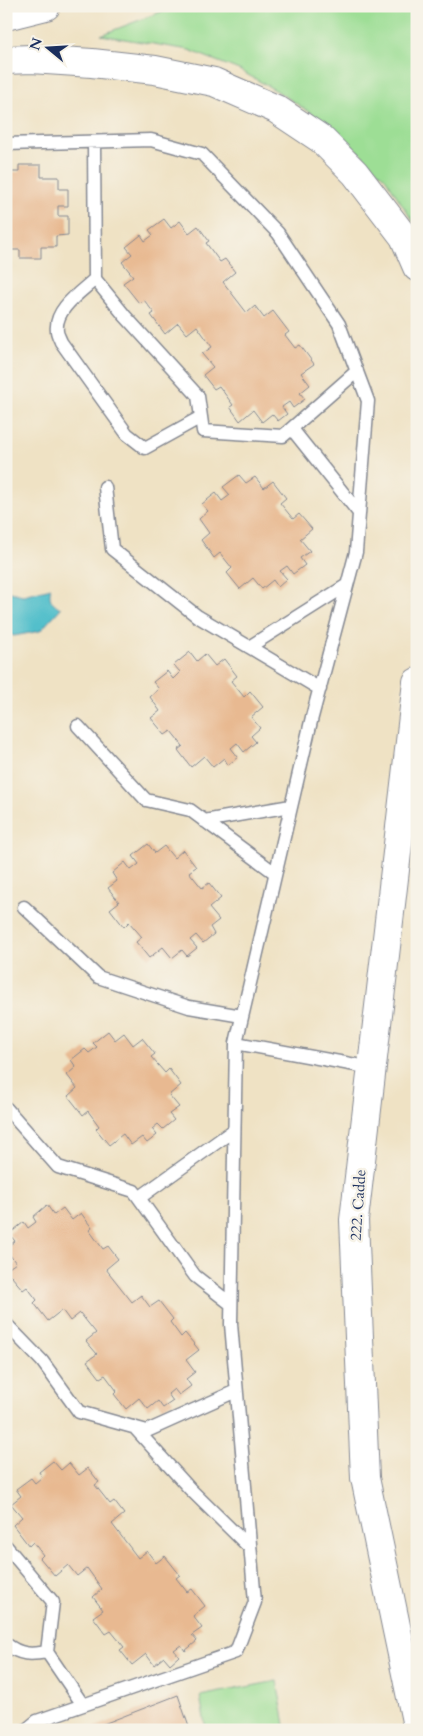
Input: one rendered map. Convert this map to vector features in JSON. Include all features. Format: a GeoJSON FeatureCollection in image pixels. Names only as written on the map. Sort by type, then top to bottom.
{"type":"FeatureCollection","features":[{"type":"Feature","properties":{"kind":"main road"},"geometry":{"type":"LineString","coordinates":[[6,16],[46,6]]}},
{"type":"Feature","properties":{"kind":"main road"},"geometry":{"type":"LineString","coordinates":[[6,60],[92,64],[155,70],[214,82],[276,109],[321,139],[356,173],[404,237],[417,267]]}},
{"type":"Feature","properties":{"kind":"main road","name":"222. Cadde"},"geometry":{"type":"LineString","coordinates":[[417,682],[354,1220],[365,1478],[417,1726]]}},
{"type":"Feature","properties":{"kind":"lane"},"geometry":{"type":"LineString","coordinates":[[6,144],[151,140],[202,154],[278,233],[339,324],[368,401],[356,552],[291,806],[236,1043],[230,1324],[255,1602],[236,1652],[37,1721],[26,1730]]}},
{"type":"Feature","properties":{"kind":"lane"},"geometry":{"type":"LineString","coordinates":[[94,142],[95,279],[125,316],[198,396],[203,431],[283,436],[357,371]]}},
{"type":"Feature","properties":{"kind":"lane"},"geometry":{"type":"LineString","coordinates":[[95,279],[64,308],[58,320],[57,332],[61,342],[114,417],[128,434],[146,448],[201,417]]}},
{"type":"Feature","properties":{"kind":"lane"},"geometry":{"type":"LineString","coordinates":[[292,429],[359,512]]}},
{"type":"Feature","properties":{"kind":"lane"},"geometry":{"type":"LineString","coordinates":[[105,487],[112,549],[197,616],[320,689]]}},
{"type":"Feature","properties":{"kind":"lane"},"geometry":{"type":"LineString","coordinates":[[249,647],[347,585]]}},
{"type":"Feature","properties":{"kind":"lane"},"geometry":{"type":"LineString","coordinates":[[78,726],[146,800],[190,810],[276,873]]}},
{"type":"Feature","properties":{"kind":"lane"},"geometry":{"type":"LineString","coordinates":[[204,821],[291,806]]}},
{"type":"Feature","properties":{"kind":"lane"},"geometry":{"type":"LineString","coordinates":[[24,907],[98,977],[189,1007],[242,1016]]}},
{"type":"Feature","properties":{"kind":"lane"},"geometry":{"type":"LineString","coordinates":[[236,1043],[372,1068]]}},
{"type":"Feature","properties":{"kind":"lane"},"geometry":{"type":"LineString","coordinates":[[6,1108],[58,1167],[134,1190],[195,1276],[231,1304]]}},
{"type":"Feature","properties":{"kind":"lane"},"geometry":{"type":"LineString","coordinates":[[139,1198],[234,1130]]}},
{"type":"Feature","properties":{"kind":"lane"},"geometry":{"type":"LineString","coordinates":[[6,1324],[42,1361],[78,1412],[147,1431],[236,1391]]}},
{"type":"Feature","properties":{"kind":"lane"},"geometry":{"type":"LineString","coordinates":[[134,1427],[190,1489],[250,1548]]}},
{"type":"Feature","properties":{"kind":"lane"},"geometry":{"type":"LineString","coordinates":[[6,1546],[53,1602],[47,1652],[83,1705]]}},
{"type":"Feature","properties":{"kind":"lane"},"geometry":{"type":"LineString","coordinates":[[6,1644],[18,1652],[30,1655],[47,1652]]}},
{"type":"Feature","properties":{"kind":"green space"},"geometry":{"type":"Polygon","coordinates":[[[176,6],[417,6],[417,228],[386,179],[354,147],[314,115],[277,91],[239,70],[189,50],[101,35],[176,6]]]}},
{"type":"Feature","properties":{"kind":"green space"},"geometry":{"type":"Polygon","coordinates":[[[277,1681],[286,1730],[206,1730],[200,1696],[277,1681]]]}},
{"type":"Feature","properties":{"kind":"water"},"geometry":{"type":"Polygon","coordinates":[[[51,588],[51,600],[61,608],[40,631],[14,636],[6,633],[6,591],[23,595],[51,588]]]}},
{"type":"Feature","properties":{"kind":"building"},"geometry":{"type":"Polygon","coordinates":[[[19,165],[41,165],[41,177],[59,177],[59,189],[68,189],[68,206],[58,206],[58,216],[68,216],[68,235],[56,236],[56,247],[41,247],[41,258],[20,258],[20,250],[6,250],[6,172],[19,172],[19,165]]]}},
{"type":"Feature","properties":{"kind":"building"},"geometry":{"type":"Polygon","coordinates":[[[164,219],[171,228],[180,221],[189,233],[198,226],[209,241],[206,243],[220,262],[225,259],[235,272],[223,282],[247,313],[255,306],[264,318],[273,311],[289,332],[285,335],[295,348],[300,345],[314,364],[301,373],[310,385],[300,393],[305,399],[293,408],[289,402],[282,407],[287,414],[278,421],[272,414],[262,422],[253,410],[240,421],[230,407],[233,405],[219,386],[214,389],[203,375],[213,367],[202,354],[212,347],[197,326],[187,334],[178,323],[165,334],[151,315],[154,313],[144,300],[139,303],[123,283],[133,276],[122,262],[132,254],[126,247],[141,235],[145,241],[153,235],[149,230],[164,219]]]}},
{"type":"Feature","properties":{"kind":"building"},"geometry":{"type":"Polygon","coordinates":[[[239,475],[246,483],[255,477],[264,488],[273,481],[286,498],[280,503],[293,519],[299,514],[312,529],[300,539],[310,551],[300,558],[305,565],[293,574],[287,566],[280,571],[287,579],[278,587],[273,580],[262,589],[253,578],[240,589],[227,573],[232,568],[220,553],[214,558],[201,540],[209,533],[199,519],[208,511],[202,504],[216,493],[222,501],[230,495],[223,487],[239,475]]]}},
{"type":"Feature","properties":{"kind":"building"},"geometry":{"type":"Polygon","coordinates":[[[190,652],[197,661],[205,654],[215,666],[224,659],[237,676],[231,681],[244,697],[250,691],[263,707],[251,717],[260,728],[251,736],[256,742],[244,752],[237,743],[231,748],[238,757],[228,765],[224,758],[213,767],[204,756],[191,767],[178,750],[183,746],[171,731],[165,735],[151,718],[160,711],[150,697],[159,689],[153,682],[167,671],[173,679],[180,672],[174,665],[190,652]]]}},
{"type":"Feature","properties":{"kind":"building"},"geometry":{"type":"Polygon","coordinates":[[[148,844],[155,853],[164,846],[174,858],[183,850],[196,867],[189,872],[202,888],[209,883],[221,898],[209,908],[219,920],[210,927],[214,934],[203,943],[196,935],[190,940],[197,948],[187,956],[182,950],[172,958],[163,947],[149,958],[136,942],[142,937],[129,922],[124,927],[110,909],[119,902],[108,888],[117,881],[112,873],[125,862],[131,870],[139,864],[133,856],[148,844]]]}},
{"type":"Feature","properties":{"kind":"building"},"geometry":{"type":"Polygon","coordinates":[[[108,1031],[115,1040],[124,1033],[133,1045],[142,1038],[155,1054],[151,1057],[165,1073],[169,1069],[181,1085],[169,1095],[179,1107],[169,1114],[174,1120],[163,1129],[158,1124],[152,1129],[157,1135],[147,1143],[142,1137],[131,1145],[123,1134],[109,1145],[96,1129],[99,1126],[88,1111],[83,1115],[68,1096],[77,1088],[67,1075],[76,1067],[71,1060],[85,1049],[89,1053],[97,1047],[93,1043],[108,1031]]]}},
{"type":"Feature","properties":{"kind":"building"},"geometry":{"type":"Polygon","coordinates":[[[47,1205],[54,1215],[63,1208],[72,1220],[81,1213],[92,1228],[89,1230],[103,1249],[108,1246],[118,1259],[106,1269],[132,1302],[141,1295],[150,1307],[159,1301],[173,1319],[170,1322],[181,1337],[185,1333],[199,1350],[186,1360],[195,1372],[186,1379],[191,1386],[179,1395],[174,1389],[168,1394],[173,1401],[163,1408],[158,1401],[148,1409],[139,1398],[126,1409],[114,1394],[117,1391],[105,1375],[100,1378],[87,1361],[97,1354],[86,1341],[96,1333],[80,1313],[70,1321],[62,1310],[48,1321],[34,1303],[37,1300],[27,1287],[23,1290],[6,1270],[16,1263],[6,1250],[15,1241],[9,1234],[24,1222],[28,1228],[36,1222],[33,1217],[47,1205]]]}},
{"type":"Feature","properties":{"kind":"building"},"geometry":{"type":"Polygon","coordinates":[[[53,1461],[61,1470],[69,1463],[79,1475],[88,1468],[99,1482],[95,1485],[110,1504],[114,1501],[124,1514],[112,1524],[138,1558],[147,1551],[156,1563],[165,1556],[180,1575],[176,1578],[187,1592],[192,1589],[205,1606],[193,1616],[202,1628],[192,1635],[197,1641],[185,1651],[181,1645],[174,1650],[179,1656],[170,1664],[164,1657],[154,1665],[146,1654],[132,1665],[120,1650],[124,1647],[111,1631],[106,1634],[93,1617],[103,1610],[93,1597],[102,1589],[87,1568],[77,1576],[68,1565],[55,1576],[40,1558],[43,1555],[33,1542],[29,1546],[13,1525],[22,1517],[11,1504],[21,1496],[16,1489],[31,1478],[35,1483],[42,1477],[39,1472],[53,1461]]]}},
{"type":"Feature","properties":{"kind":"building"},"geometry":{"type":"Polygon","coordinates":[[[178,1695],[190,1730],[88,1730],[178,1695]]]}}]}
